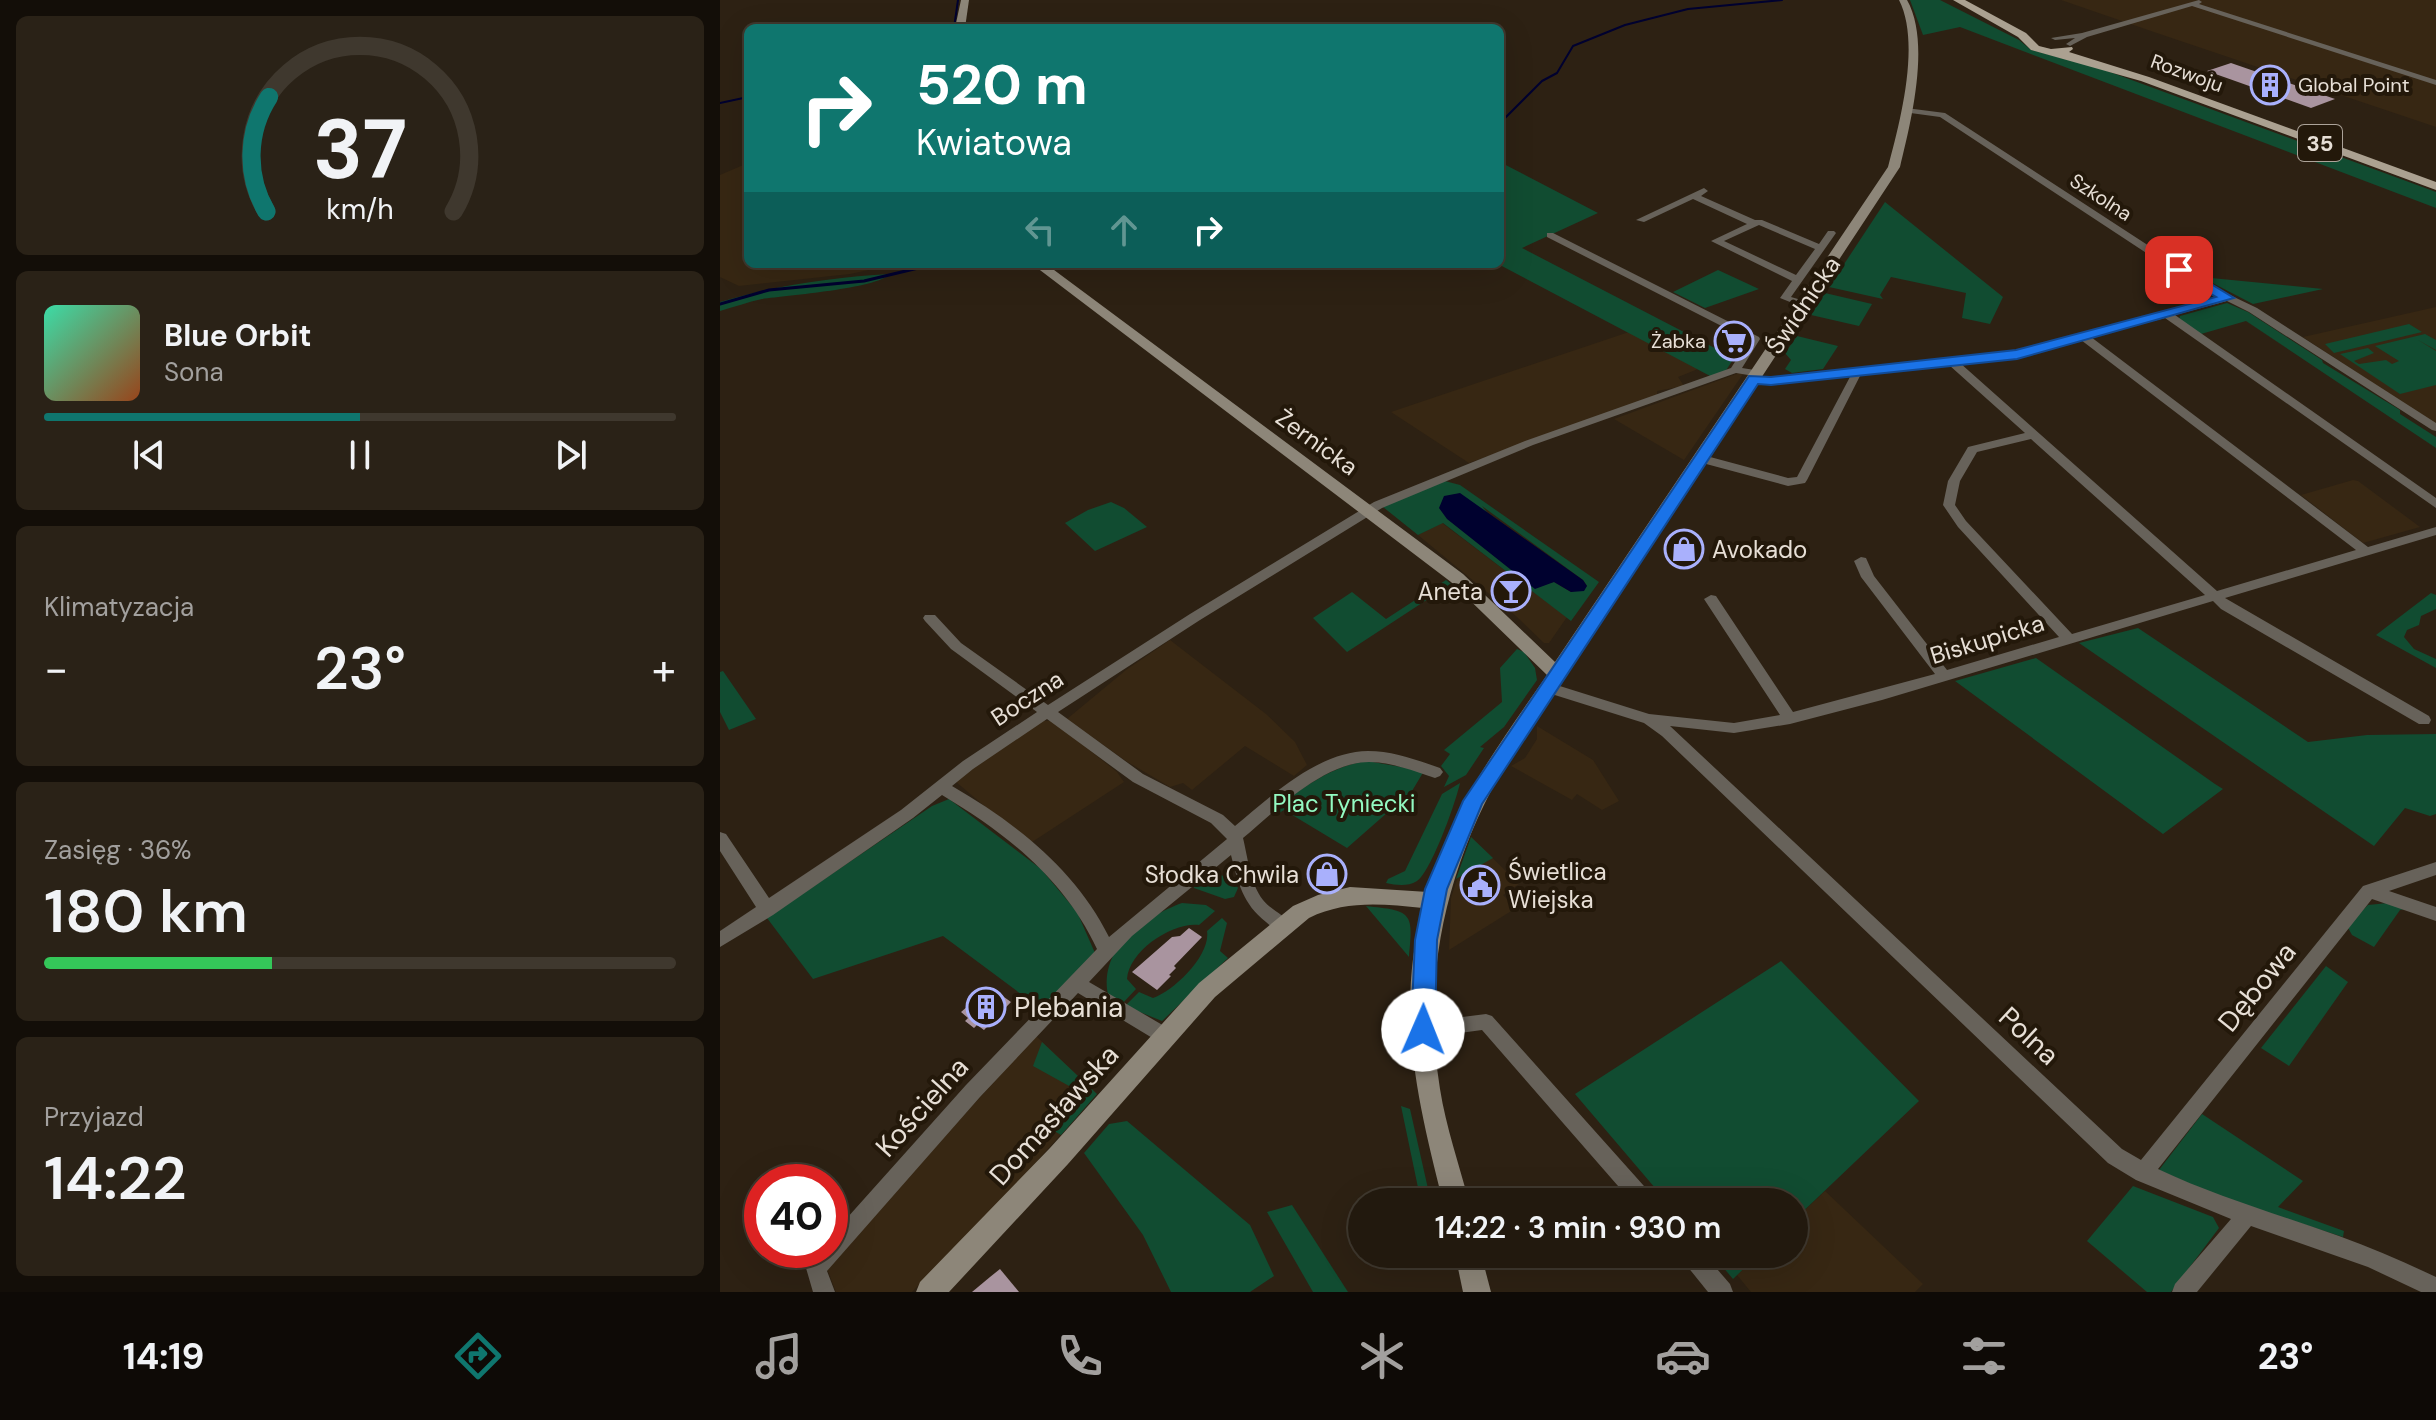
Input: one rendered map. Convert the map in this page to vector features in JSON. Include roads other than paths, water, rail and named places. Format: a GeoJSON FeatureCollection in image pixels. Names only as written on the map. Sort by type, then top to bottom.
{"type":"FeatureCollection","features":[{"type":"Feature","properties":{"kind":"main road","name":"35"},"geometry":{"type":"LineString","coordinates":[[1958,0],[2071,45]]}},
{"type":"Feature","properties":{"kind":"main road","name":"35"},"geometry":{"type":"LineString","coordinates":[[1972,0],[2042,36]]}},
{"type":"Feature","properties":{"kind":"main road","name":"35"},"geometry":{"type":"LineString","coordinates":[[2042,36],[2038,49],[2058,52]]}},
{"type":"Feature","properties":{"kind":"main road"},"geometry":{"type":"LineString","coordinates":[[2058,52],[2071,45]]}},
{"type":"Feature","properties":{"kind":"main road","name":"Rozwoju"},"geometry":{"type":"LineString","coordinates":[[2071,45],[2436,179]]}},
{"type":"Feature","properties":{"kind":"main road","name":"Rozwoju"},"geometry":{"type":"LineString","coordinates":[[2058,52],[2134,75],[2436,186]]}},
{"type":"Feature","properties":{"kind":"street"},"geometry":{"type":"LineString","coordinates":[[961,24],[965,0]]}},
{"type":"Feature","properties":{"kind":"street","name":"Świdnicka"},"geometry":{"type":"LineString","coordinates":[[1453,1188],[1426,1079],[1423,1030],[1426,940],[1443,870],[1473,801],[1894,167],[1906,110],[1913,33],[1911,16],[1903,0]]}},
{"type":"Feature","properties":{"kind":"street"},"geometry":{"type":"LineString","coordinates":[[2042,36],[2084,35],[2208,0]]}},
{"type":"Feature","properties":{"kind":"street"},"geometry":{"type":"LineString","coordinates":[[2192,4],[2436,83]]}},
{"type":"Feature","properties":{"kind":"street"},"geometry":{"type":"LineString","coordinates":[[2071,45],[2084,35]]}},
{"type":"Feature","properties":{"kind":"street","name":"Szkolna"},"geometry":{"type":"LineString","coordinates":[[1906,110],[1942,115],[2205,287],[2253,310],[2436,428]]}},
{"type":"Feature","properties":{"kind":"street"},"geometry":{"type":"LineString","coordinates":[[1641,220],[1700,194],[1753,223],[1768,225],[1821,248]]}},
{"type":"Feature","properties":{"kind":"street"},"geometry":{"type":"LineString","coordinates":[[1753,223],[1718,238],[1717,243],[1798,280]]}},
{"type":"Feature","properties":{"kind":"street"},"geometry":{"type":"LineString","coordinates":[[1804,304],[1785,298],[1831,233]]}},
{"type":"Feature","properties":{"kind":"street"},"geometry":{"type":"LineString","coordinates":[[1550,235],[1755,339],[1735,370],[1771,381],[2017,354],[2227,298]]}},
{"type":"Feature","properties":{"kind":"street","name":"Żernicka"},"geometry":{"type":"LineString","coordinates":[[1043,268],[1371,512],[1486,602],[1552,680]]}},
{"type":"Feature","properties":{"kind":"street"},"geometry":{"type":"LineString","coordinates":[[2168,315],[2436,504]]}},
{"type":"Feature","properties":{"kind":"street"},"geometry":{"type":"LineString","coordinates":[[2085,338],[2365,551]]}},
{"type":"Feature","properties":{"kind":"street"},"geometry":{"type":"LineString","coordinates":[[1953,363],[2213,596],[2424,720]]}},
{"type":"Feature","properties":{"kind":"street","name":"Boczna"},"geometry":{"type":"LineString","coordinates":[[720,940],[1046,713],[1195,617],[1402,494],[1529,443],[1735,370]]}},
{"type":"Feature","properties":{"kind":"street"},"geometry":{"type":"LineString","coordinates":[[1699,458],[1788,482],[1801,480],[1849,394],[1857,376],[1855,373]]}},
{"type":"Feature","properties":{"kind":"street"},"geometry":{"type":"LineString","coordinates":[[2032,435],[1972,450],[1954,481],[1949,505],[1962,524],[2068,638]]}},
{"type":"Feature","properties":{"kind":"street","name":"Biskupicka"},"geometry":{"type":"LineString","coordinates":[[1552,680],[1649,719],[1734,728],[1790,719],[2436,531]]}},
{"type":"Feature","properties":{"kind":"street"},"geometry":{"type":"LineString","coordinates":[[1861,561],[1868,577],[1943,675]]}},
{"type":"Feature","properties":{"kind":"street"},"geometry":{"type":"LineString","coordinates":[[1711,599],[1790,719]]}},
{"type":"Feature","properties":{"kind":"street"},"geometry":{"type":"LineString","coordinates":[[930,618],[956,646],[1138,778],[1217,819],[1234,839],[1248,890],[1259,907],[1283,926]]}},
{"type":"Feature","properties":{"kind":"street","name":"Polna"},"geometry":{"type":"LineString","coordinates":[[1649,719],[1667,732],[2115,1156],[2143,1173],[2246,1216],[2367,1257],[2436,1288]]}},
{"type":"Feature","properties":{"kind":"street"},"geometry":{"type":"LineString","coordinates":[[1234,839],[1290,792],[1343,763],[1362,757],[1435,772]]}},
{"type":"Feature","properties":{"kind":"street"},"geometry":{"type":"LineString","coordinates":[[941,787],[962,799],[1049,864],[1085,909],[1107,951]]}},
{"type":"Feature","properties":{"kind":"street"},"geometry":{"type":"LineString","coordinates":[[720,838],[767,910]]}},
{"type":"Feature","properties":{"kind":"street","name":"Kościelna"},"geometry":{"type":"LineString","coordinates":[[824,1292],[816,1268],[973,1091],[1126,931],[1234,839]]}},
{"type":"Feature","properties":{"kind":"street"},"geometry":{"type":"LineString","coordinates":[[2369,891],[2436,868]]}},
{"type":"Feature","properties":{"kind":"street"},"geometry":{"type":"LineString","coordinates":[[2369,891],[2436,914]]}},
{"type":"Feature","properties":{"kind":"street","name":"Dębowa"},"geometry":{"type":"LineString","coordinates":[[2143,1173],[2369,891]]}},
{"type":"Feature","properties":{"kind":"street","name":"Domasławska"},"geometry":{"type":"LineString","coordinates":[[930,1292],[1059,1156],[1207,990],[1283,926],[1317,902],[1343,894],[1434,901]]}},
{"type":"Feature","properties":{"kind":"street"},"geometry":{"type":"LineString","coordinates":[[1077,984],[1165,1036]]}},
{"type":"Feature","properties":{"kind":"street"},"geometry":{"type":"LineString","coordinates":[[1423,1030],[1486,1022],[1633,1188]]}},
{"type":"Feature","properties":{"kind":"street"},"geometry":{"type":"LineString","coordinates":[[2183,1292],[2246,1216]]}},
{"type":"Feature","properties":{"kind":"street"},"geometry":{"type":"LineString","coordinates":[[1471,1268],[1477,1292]]}},
{"type":"Feature","properties":{"kind":"street"},"geometry":{"type":"LineString","coordinates":[[1702,1268],[1722,1292]]}},
{"type":"Feature","properties":{"kind":"water"},"geometry":{"type":"Polygon","coordinates":[[[1460,493],[1583,580],[1587,586],[1584,591],[1571,592],[1554,582],[1535,589],[1447,519],[1439,508],[1444,496],[1460,493]]]}},
{"type":"Feature","properties":{"kind":"waterway"},"geometry":{"type":"LineString","coordinates":[[955,24],[958,0]]}},
{"type":"Feature","properties":{"kind":"waterway"},"geometry":{"type":"LineString","coordinates":[[1504,119],[1542,81],[1557,73],[1573,46],[1625,25],[1688,9],[1782,0]]}},
{"type":"Feature","properties":{"kind":"waterway"},"geometry":{"type":"LineString","coordinates":[[720,103],[744,98]]}},
{"type":"Feature","properties":{"kind":"waterway"},"geometry":{"type":"LineString","coordinates":[[720,304],[769,290],[864,281],[918,268]]}},
{"type":"Feature","properties":{"kind":"place","name":"Global Point"},"geometry":{"type":"Point","coordinates":[2270,85]}},
{"type":"Feature","properties":{"kind":"place","name":"Żabka"},"geometry":{"type":"Point","coordinates":[1734,341]}},
{"type":"Feature","properties":{"kind":"place","name":"Avokado"},"geometry":{"type":"Point","coordinates":[1684,549]}},
{"type":"Feature","properties":{"kind":"place","name":"Aneta"},"geometry":{"type":"Point","coordinates":[1511,591]}},
{"type":"Feature","properties":{"kind":"place","name":"Słodka Chwila"},"geometry":{"type":"Point","coordinates":[1327,874]}},
{"type":"Feature","properties":{"kind":"place","name":"Świetlica Wiejska"},"geometry":{"type":"Point","coordinates":[1480,885]}},
{"type":"Feature","properties":{"kind":"place","name":"Plebania"},"geometry":{"type":"Point","coordinates":[986,1007]}},
{"type":"Feature","properties":{"kind":"park label","name":"Plac Tyniecki"},"geometry":{"type":"Point","coordinates":[1344,803]}}]}
